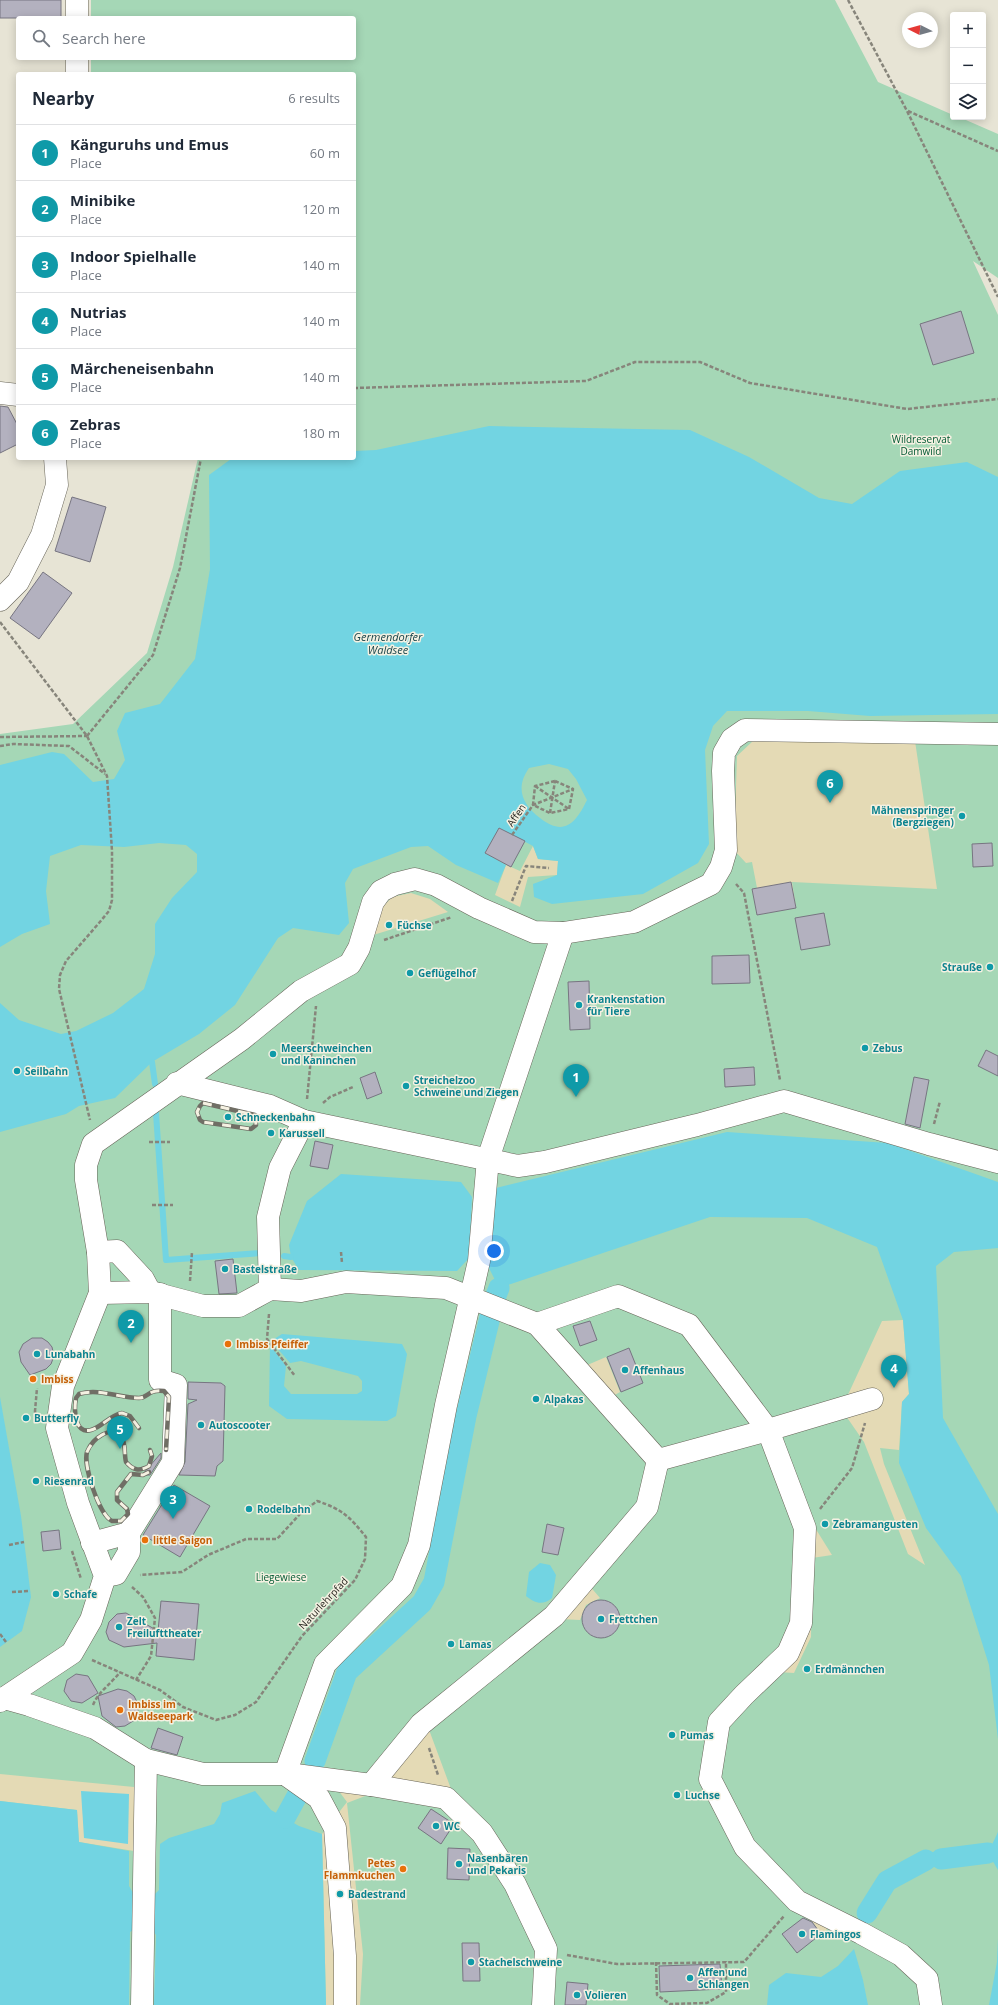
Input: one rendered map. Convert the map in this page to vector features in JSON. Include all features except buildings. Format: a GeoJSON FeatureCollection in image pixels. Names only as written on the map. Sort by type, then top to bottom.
{"type":"FeatureCollection","features":[{"type":"Feature","properties":{"kind":"street"},"geometry":{"type":"LineString","coordinates":[[77,0],[77,16]]}},
{"type":"Feature","properties":{"kind":"street"},"geometry":{"type":"LineString","coordinates":[[77,60],[77,72]]}},
{"type":"Feature","properties":{"kind":"street"},"geometry":{"type":"LineString","coordinates":[[0,393],[16,395]]}},
{"type":"Feature","properties":{"kind":"street"},"geometry":{"type":"LineString","coordinates":[[0,600],[18,582],[42,534],[57,485],[55,460]]}},
{"type":"Feature","properties":{"kind":"street"},"geometry":{"type":"LineString","coordinates":[[111,1575],[92,1543],[69,1474],[57,1428],[63,1386],[100,1292],[98,1252],[86,1180],[86,1165],[93,1144],[177,1083],[242,1039],[301,991],[350,964],[359,948],[373,902],[381,891],[395,884],[416,879],[436,885],[479,908],[534,932],[563,933],[634,922],[711,884],[721,867],[726,850],[723,771],[724,753],[732,739],[745,730],[998,734]]}},
{"type":"Feature","properties":{"kind":"street"},"geometry":{"type":"LineString","coordinates":[[285,1774],[325,1664],[402,1586],[420,1546],[446,1405],[472,1298],[478,1261],[488,1159],[563,933]]}},
{"type":"Feature","properties":{"kind":"street"},"geometry":{"type":"LineString","coordinates":[[177,1083],[270,1106],[304,1121],[518,1166],[545,1162],[697,1125],[784,1101],[929,1144],[998,1162]]}},
{"type":"Feature","properties":{"kind":"street"},"geometry":{"type":"LineString","coordinates":[[270,1289],[268,1217],[280,1168],[304,1121]]}},
{"type":"Feature","properties":{"kind":"street"},"geometry":{"type":"LineString","coordinates":[[2,1699],[72,1653],[91,1620],[111,1575],[129,1552],[128,1533],[173,1462],[176,1385],[160,1380],[155,1293],[117,1251],[98,1252]]}},
{"type":"Feature","properties":{"kind":"street"},"geometry":{"type":"LineString","coordinates":[[100,1292],[155,1293],[204,1306],[239,1306],[270,1289],[301,1291],[346,1282],[446,1288],[537,1324],[658,1460]]}},
{"type":"Feature","properties":{"kind":"street"},"geometry":{"type":"LineString","coordinates":[[537,1324],[618,1296],[689,1325],[768,1430],[805,1528],[801,1623],[788,1653],[744,1695],[719,1722],[710,1779],[745,1847],[797,1901],[901,1955],[927,1979],[931,2005]]}},
{"type":"Feature","properties":{"kind":"street"},"geometry":{"type":"LineString","coordinates":[[658,1460],[768,1430],[872,1399]]}},
{"type":"Feature","properties":{"kind":"street"},"geometry":{"type":"LineString","coordinates":[[371,1786],[421,1724],[554,1616],[647,1507],[658,1460]]}},
{"type":"Feature","properties":{"kind":"street"},"geometry":{"type":"LineString","coordinates":[[92,1543],[128,1533]]}},
{"type":"Feature","properties":{"kind":"street"},"geometry":{"type":"LineString","coordinates":[[2,1699],[95,1728],[146,1760],[203,1774],[285,1774],[446,1798],[482,1833],[516,1884],[546,1949],[542,2005]]}},
{"type":"Feature","properties":{"kind":"street"},"geometry":{"type":"LineString","coordinates":[[142,2005],[146,1760]]}},
{"type":"Feature","properties":{"kind":"street"},"geometry":{"type":"LineString","coordinates":[[285,1774],[319,1798],[335,1828],[346,1956],[345,2005]]}},
{"type":"Feature","properties":{"kind":"path"},"geometry":{"type":"LineString","coordinates":[[848,0],[907,110],[998,297]]}},
{"type":"Feature","properties":{"kind":"path"},"geometry":{"type":"LineString","coordinates":[[907,110],[998,151]]}},
{"type":"Feature","properties":{"kind":"path"},"geometry":{"type":"LineString","coordinates":[[356,388],[586,382],[635,362],[700,362],[750,383],[907,409],[998,399]]}},
{"type":"Feature","properties":{"kind":"path"},"geometry":{"type":"LineString","coordinates":[[87,736],[153,655],[180,568],[201,460]]}},
{"type":"Feature","properties":{"kind":"path"},"geometry":{"type":"LineString","coordinates":[[0,622],[87,736],[107,776],[112,852],[112,900],[109,911],[66,961],[60,975],[59,989],[88,1110]]}},
{"type":"Feature","properties":{"kind":"path"},"geometry":{"type":"LineString","coordinates":[[0,737],[87,736]]}},
{"type":"Feature","properties":{"kind":"path"},"geometry":{"type":"LineString","coordinates":[[0,746],[13,744],[69,746],[107,776]]}},
{"type":"Feature","properties":{"kind":"path"},"geometry":{"type":"LineString","coordinates":[[550,813],[555,781]]}},
{"type":"Feature","properties":{"kind":"path"},"geometry":{"type":"LineString","coordinates":[[535,786],[555,781],[573,789]]}},
{"type":"Feature","properties":{"kind":"path"},"geometry":{"type":"LineString","coordinates":[[535,786],[570,809]]}},
{"type":"Feature","properties":{"kind":"path"},"geometry":{"type":"LineString","coordinates":[[533,805],[535,786]]}},
{"type":"Feature","properties":{"kind":"path"},"geometry":{"type":"LineString","coordinates":[[533,805],[573,789]]}},
{"type":"Feature","properties":{"kind":"path"},"geometry":{"type":"LineString","coordinates":[[570,809],[573,789]]}},
{"type":"Feature","properties":{"kind":"path"},"geometry":{"type":"LineString","coordinates":[[533,805],[550,813],[570,809]]}},
{"type":"Feature","properties":{"kind":"path","name":"Affen"},"geometry":{"type":"LineString","coordinates":[[512,835],[533,805]]}},
{"type":"Feature","properties":{"kind":"path"},"geometry":{"type":"LineString","coordinates":[[505,920],[526,866],[549,868]]}},
{"type":"Feature","properties":{"kind":"path"},"geometry":{"type":"LineString","coordinates":[[721,867],[744,893],[784,1101]]}},
{"type":"Feature","properties":{"kind":"path"},"geometry":{"type":"LineString","coordinates":[[359,948],[479,908]]}},
{"type":"Feature","properties":{"kind":"path"},"geometry":{"type":"LineString","coordinates":[[304,1121],[319,982]]}},
{"type":"Feature","properties":{"kind":"path"},"geometry":{"type":"LineString","coordinates":[[304,1121],[330,1097],[353,1087]]}},
{"type":"Feature","properties":{"kind":"path"},"geometry":{"type":"LineString","coordinates":[[149,1142],[170,1142]]}},
{"type":"Feature","properties":{"kind":"path"},"geometry":{"type":"LineString","coordinates":[[152,1205],[173,1205]]}},
{"type":"Feature","properties":{"kind":"path"},"geometry":{"type":"LineString","coordinates":[[190,1282],[192,1252]]}},
{"type":"Feature","properties":{"kind":"path"},"geometry":{"type":"LineString","coordinates":[[270,1289],[268,1339],[295,1376]]}},
{"type":"Feature","properties":{"kind":"path"},"geometry":{"type":"LineString","coordinates":[[805,1528],[852,1468],[872,1399]]}},
{"type":"Feature","properties":{"kind":"path","name":"Naturlehrpfad"},"geometry":{"type":"LineString","coordinates":[[72,1653],[160,1690],[183,1707],[216,1720],[235,1716],[256,1702],[302,1636],[355,1580],[365,1559],[366,1537],[354,1522],[336,1507],[316,1501],[300,1514],[277,1539],[246,1539],[208,1556],[182,1572],[149,1576],[111,1575]]}},
{"type":"Feature","properties":{"kind":"path"},"geometry":{"type":"LineString","coordinates":[[9,1544],[24,1542]]}},
{"type":"Feature","properties":{"kind":"path"},"geometry":{"type":"LineString","coordinates":[[111,1575],[143,1597],[155,1618],[151,1656],[136,1680]]}},
{"type":"Feature","properties":{"kind":"path"},"geometry":{"type":"LineString","coordinates":[[12,1592],[30,1591]]}},
{"type":"Feature","properties":{"kind":"path"},"geometry":{"type":"LineString","coordinates":[[0,1634],[6,1642]]}},
{"type":"Feature","properties":{"kind":"path"},"geometry":{"type":"LineString","coordinates":[[86,1725],[96,1699],[113,1682],[120,1672]]}},
{"type":"Feature","properties":{"kind":"path"},"geometry":{"type":"LineString","coordinates":[[421,1724],[446,1798]]}},
{"type":"Feature","properties":{"kind":"path"},"geometry":{"type":"LineString","coordinates":[[546,1949],[566,1955],[617,1964],[656,1962],[744,1962],[797,1901]]}},
{"type":"Feature","properties":{"kind":"path"},"geometry":{"type":"LineString","coordinates":[[656,1962],[657,1995],[670,2004],[686,2004],[707,2003],[726,1992],[726,1961]]}},
{"type":"Feature","properties":{"kind":"green space"},"geometry":{"type":"Polygon","coordinates":[[[91,0],[835,0],[878,82],[950,114],[950,120],[966,120],[998,134],[998,278],[973,261],[998,315],[998,2005],[0,2005],[0,734],[73,724],[147,653],[173,567],[198,460],[356,460],[356,72],[91,72],[91,60],[356,60],[356,16],[91,16],[91,0]]]}},
{"type":"Feature","properties":{"kind":"sand"},"geometry":{"type":"Polygon","coordinates":[[[754,740],[915,741],[937,889],[792,882],[796,908],[757,915],[752,889],[757,888],[752,862],[746,863],[734,850],[737,756],[754,740]]]}},
{"type":"Feature","properties":{"kind":"sand"},"geometry":{"type":"Polygon","coordinates":[[[533,846],[538,859],[558,861],[557,875],[528,877],[520,907],[495,895],[506,865],[520,871],[533,846]]]}},
{"type":"Feature","properties":{"kind":"sand","name":"Füchse"},"geometry":{"type":"Polygon","coordinates":[[[411,893],[430,899],[448,912],[370,936],[376,914],[392,897],[411,893]]]}},
{"type":"Feature","properties":{"kind":"sand"},"geometry":{"type":"Polygon","coordinates":[[[617,1288],[695,1319],[769,1420],[846,1399],[882,1321],[903,1320],[909,1394],[902,1402],[899,1450],[880,1448],[884,1464],[925,1565],[908,1554],[864,1442],[846,1416],[779,1435],[812,1523],[832,1555],[812,1558],[811,1637],[794,1673],[778,1672],[726,1727],[719,1778],[752,1843],[801,1894],[850,1917],[842,1933],[830,1927],[821,1934],[807,1914],[794,1910],[739,1854],[701,1780],[710,1721],[782,1650],[795,1623],[799,1533],[763,1439],[664,1467],[654,1508],[588,1584],[600,1598],[586,1605],[580,1620],[559,1619],[428,1727],[454,1797],[487,1831],[519,1880],[551,1947],[547,2005],[538,2005],[541,1950],[511,1889],[477,1838],[445,1807],[373,1793],[347,1803],[363,1954],[360,2005],[326,2005],[322,1834],[347,1802],[321,1767],[370,1774],[417,1720],[550,1607],[640,1499],[650,1465],[533,1332],[498,1321],[505,1301],[538,1316],[617,1288]],[[619,1305],[550,1328],[585,1366],[606,1357],[620,1392],[613,1396],[662,1449],[755,1424],[685,1331],[619,1305]]]}},
{"type":"Feature","properties":{"kind":"sand"},"geometry":{"type":"Polygon","coordinates":[[[0,1774],[134,1787],[134,1851],[79,1842],[77,1810],[0,1801],[0,1774]]]}},
{"type":"Feature","properties":{"kind":"water","name":"Germendorfer Waldsee"},"geometry":{"type":"Polygon","coordinates":[[[489,426],[690,430],[749,457],[819,498],[852,504],[900,471],[967,462],[998,477],[998,714],[870,716],[808,711],[727,711],[713,726],[705,750],[709,844],[698,863],[643,894],[552,904],[534,897],[533,884],[557,875],[558,861],[538,859],[533,846],[499,828],[485,853],[506,865],[498,883],[456,865],[428,846],[411,847],[353,869],[345,883],[349,923],[339,935],[293,928],[278,938],[235,1005],[199,1034],[152,1062],[115,1098],[79,1106],[66,1114],[0,1132],[0,1003],[19,1020],[61,1034],[76,1031],[113,1013],[144,989],[155,954],[155,924],[172,898],[197,872],[197,854],[186,845],[159,843],[124,847],[81,845],[50,856],[46,891],[50,924],[22,934],[0,947],[0,765],[52,752],[64,754],[93,782],[114,779],[125,760],[117,731],[125,713],[160,704],[195,659],[210,569],[209,475],[230,460],[356,460],[356,451],[376,450],[489,426]],[[549,764],[529,768],[522,782],[522,795],[529,807],[540,818],[548,824],[563,827],[574,821],[587,800],[576,779],[568,769],[549,764]]]}},
{"type":"Feature","properties":{"kind":"water"},"geometry":{"type":"Polygon","coordinates":[[[727,1132],[888,1143],[998,1182],[998,1248],[954,1252],[936,1266],[943,1418],[998,1514],[998,1739],[989,1665],[961,1576],[926,1528],[899,1463],[902,1402],[909,1394],[903,1320],[877,1247],[807,1218],[710,1217],[499,1288],[488,1266],[496,1188],[727,1132]]]}},
{"type":"Feature","properties":{"kind":"water"},"geometry":{"type":"Polygon","coordinates":[[[341,1174],[461,1182],[472,1197],[469,1258],[457,1271],[299,1270],[291,1257],[289,1245],[307,1201],[341,1174]]]}},
{"type":"Feature","properties":{"kind":"water"},"geometry":{"type":"Polygon","coordinates":[[[282,1334],[402,1344],[407,1354],[396,1416],[387,1421],[287,1419],[269,1406],[270,1345],[286,1366],[284,1386],[291,1394],[357,1394],[362,1391],[362,1381],[358,1376],[301,1361],[290,1363],[271,1341],[282,1334]]]}},
{"type":"Feature","properties":{"kind":"water"},"geometry":{"type":"Polygon","coordinates":[[[0,1397],[21,1516],[31,1597],[22,1631],[0,1647],[0,1397]]]}},
{"type":"Feature","properties":{"kind":"water"},"geometry":{"type":"Polygon","coordinates":[[[540,1563],[550,1565],[556,1575],[552,1598],[542,1603],[536,1602],[526,1596],[529,1572],[540,1563]]]}},
{"type":"Feature","properties":{"kind":"water"},"geometry":{"type":"Polygon","coordinates":[[[81,1791],[129,1794],[128,1844],[84,1838],[81,1791]]]}},
{"type":"Feature","properties":{"kind":"water"},"geometry":{"type":"Polygon","coordinates":[[[255,1791],[271,1810],[299,1826],[322,1834],[326,2005],[154,2005],[156,1935],[153,1931],[133,1930],[130,1932],[129,2005],[0,2005],[0,1801],[77,1810],[79,1842],[129,1851],[129,1886],[133,1893],[155,1894],[159,1890],[160,1844],[169,1838],[214,1824],[220,1814],[222,1803],[255,1791]]]}},
{"type":"Feature","properties":{"kind":"water"},"geometry":{"type":"Polygon","coordinates":[[[998,1832],[998,1870],[988,1853],[998,1832]]]}},
{"type":"Feature","properties":{"kind":"water"},"geometry":{"type":"Polygon","coordinates":[[[998,1939],[998,2005],[989,2005],[997,1962],[998,1939]]]}},
{"type":"Feature","properties":{"kind":"water"},"geometry":{"type":"Polygon","coordinates":[[[854,1949],[863,1980],[868,2005],[767,2005],[769,1985],[786,1973],[821,1977],[838,1966],[854,1949]]]}},
{"type":"Feature","properties":{"kind":"waterway"},"geometry":{"type":"LineString","coordinates":[[152,1062],[155,1084]]}},
{"type":"Feature","properties":{"kind":"waterway"},"geometry":{"type":"LineString","coordinates":[[156,1113],[166,1260],[261,1253]]}},
{"type":"Feature","properties":{"kind":"waterway"},"geometry":{"type":"LineString","coordinates":[[284,1256],[291,1257]]}},
{"type":"Feature","properties":{"kind":"waterway"},"geometry":{"type":"LineString","coordinates":[[495,1298],[499,1288]]}},
{"type":"Feature","properties":{"kind":"waterway"},"geometry":{"type":"LineString","coordinates":[[315,1761],[347,1672],[422,1603],[434,1582],[466,1416],[490,1317]]}},
{"type":"Feature","properties":{"kind":"waterway"},"geometry":{"type":"LineString","coordinates":[[285,1818],[297,1796]]}},
{"type":"Feature","properties":{"kind":"waterway"},"geometry":{"type":"LineString","coordinates":[[941,1859],[988,1853]]}},
{"type":"Feature","properties":{"kind":"waterway"},"geometry":{"type":"LineString","coordinates":[[867,1913],[887,1881],[926,1860]]}},
{"type":"Feature","properties":{"kind":"railway"},"geometry":{"type":"LineString","coordinates":[[203,1103],[255,1115],[256,1125],[251,1129],[203,1122],[200,1120],[197,1112],[203,1103]]}},
{"type":"Feature","properties":{"kind":"railway"},"geometry":{"type":"LineString","coordinates":[[139,1428],[130,1416],[122,1413],[114,1416],[91,1430],[81,1429],[78,1425],[75,1414],[76,1398],[79,1394],[86,1392],[142,1398],[151,1392],[164,1391],[169,1397],[166,1450]]}},
{"type":"Feature","properties":{"kind":"railway"},"geometry":{"type":"LineString","coordinates":[[149,1472],[143,1475],[131,1474],[117,1492],[117,1500],[127,1509],[128,1514],[121,1521],[112,1521],[107,1517],[97,1500],[87,1467],[86,1458],[87,1452],[93,1442],[108,1432],[118,1434],[122,1438],[126,1462],[131,1467],[142,1469],[149,1466],[152,1456],[150,1450]]}},
{"type":"Feature","properties":{"kind":"place","name":"Zebras"},"geometry":{"type":"Point","coordinates":[830,803]}},
{"type":"Feature","properties":{"kind":"place","name":"Mähnenspringer (Bergziegen)"},"geometry":{"type":"Point","coordinates":[962,816]}},
{"type":"Feature","properties":{"kind":"place","name":"Füchse"},"geometry":{"type":"Point","coordinates":[389,925]}},
{"type":"Feature","properties":{"kind":"place","name":"Strauße"},"geometry":{"type":"Point","coordinates":[990,967]}},
{"type":"Feature","properties":{"kind":"place","name":"Geflügelhof"},"geometry":{"type":"Point","coordinates":[410,973]}},
{"type":"Feature","properties":{"kind":"place","name":"Krankenstation für Tiere"},"geometry":{"type":"Point","coordinates":[579,1005]}},
{"type":"Feature","properties":{"kind":"place","name":"Zebus"},"geometry":{"type":"Point","coordinates":[865,1048]}},
{"type":"Feature","properties":{"kind":"place","name":"Meerschweinchen und Kaninchen"},"geometry":{"type":"Point","coordinates":[273,1054]}},
{"type":"Feature","properties":{"kind":"place","name":"Seilbahn"},"geometry":{"type":"Point","coordinates":[17,1071]}},
{"type":"Feature","properties":{"kind":"place","name":"Streichelzoo Schweine und Ziegen"},"geometry":{"type":"Point","coordinates":[406,1086]}},
{"type":"Feature","properties":{"kind":"place","name":"Känguruhs und Emus"},"geometry":{"type":"Point","coordinates":[576,1097]}},
{"type":"Feature","properties":{"kind":"place","name":"Schneckenbahn"},"geometry":{"type":"Point","coordinates":[228,1117]}},
{"type":"Feature","properties":{"kind":"place","name":"Karussell"},"geometry":{"type":"Point","coordinates":[271,1133]}},
{"type":"Feature","properties":{"kind":"place","name":"Bastelstraße"},"geometry":{"type":"Point","coordinates":[225,1269]}},
{"type":"Feature","properties":{"kind":"place","name":"Minibike"},"geometry":{"type":"Point","coordinates":[131,1343]}},
{"type":"Feature","properties":{"kind":"place","name":"Imbiss Pfeiffer"},"geometry":{"type":"Point","coordinates":[228,1344]}},
{"type":"Feature","properties":{"kind":"place","name":"Lunabahn"},"geometry":{"type":"Point","coordinates":[37,1354]}},
{"type":"Feature","properties":{"kind":"place","name":"Affenhaus"},"geometry":{"type":"Point","coordinates":[625,1370]}},
{"type":"Feature","properties":{"kind":"place","name":"Imbiss"},"geometry":{"type":"Point","coordinates":[33,1379]}},
{"type":"Feature","properties":{"kind":"place","name":"Nutrias"},"geometry":{"type":"Point","coordinates":[894,1388]}},
{"type":"Feature","properties":{"kind":"place","name":"Alpakas"},"geometry":{"type":"Point","coordinates":[536,1399]}},
{"type":"Feature","properties":{"kind":"place","name":"Butterfly"},"geometry":{"type":"Point","coordinates":[26,1418]}},
{"type":"Feature","properties":{"kind":"place","name":"Autoscooter"},"geometry":{"type":"Point","coordinates":[201,1425]}},
{"type":"Feature","properties":{"kind":"place","name":"Märcheneisenbahn"},"geometry":{"type":"Point","coordinates":[120,1449]}},
{"type":"Feature","properties":{"kind":"place","name":"Riesenrad"},"geometry":{"type":"Point","coordinates":[36,1481]}},
{"type":"Feature","properties":{"kind":"place","name":"Rodelbahn"},"geometry":{"type":"Point","coordinates":[249,1509]}},
{"type":"Feature","properties":{"kind":"place","name":"Indoor Spielhalle"},"geometry":{"type":"Point","coordinates":[173,1519]}},
{"type":"Feature","properties":{"kind":"place","name":"Zebramangusten"},"geometry":{"type":"Point","coordinates":[825,1524]}},
{"type":"Feature","properties":{"kind":"place","name":"little Saigon"},"geometry":{"type":"Point","coordinates":[145,1540]}},
{"type":"Feature","properties":{"kind":"place","name":"Schafe"},"geometry":{"type":"Point","coordinates":[56,1594]}},
{"type":"Feature","properties":{"kind":"place","name":"Frettchen"},"geometry":{"type":"Point","coordinates":[601,1619]}},
{"type":"Feature","properties":{"kind":"place","name":"Zelt Freilufttheater"},"geometry":{"type":"Point","coordinates":[119,1627]}},
{"type":"Feature","properties":{"kind":"place","name":"Lamas"},"geometry":{"type":"Point","coordinates":[451,1644]}},
{"type":"Feature","properties":{"kind":"place","name":"Erdmännchen"},"geometry":{"type":"Point","coordinates":[807,1669]}},
{"type":"Feature","properties":{"kind":"place","name":"Imbiss im Waldseepark"},"geometry":{"type":"Point","coordinates":[120,1710]}},
{"type":"Feature","properties":{"kind":"place","name":"Pumas"},"geometry":{"type":"Point","coordinates":[672,1735]}},
{"type":"Feature","properties":{"kind":"place","name":"Luchse"},"geometry":{"type":"Point","coordinates":[677,1795]}},
{"type":"Feature","properties":{"kind":"place","name":"WC"},"geometry":{"type":"Point","coordinates":[436,1826]}},
{"type":"Feature","properties":{"kind":"place","name":"Nasenbären und Pekaris"},"geometry":{"type":"Point","coordinates":[459,1864]}},
{"type":"Feature","properties":{"kind":"place","name":"Petes Flammkuchen"},"geometry":{"type":"Point","coordinates":[403,1869]}},
{"type":"Feature","properties":{"kind":"place","name":"Badestrand"},"geometry":{"type":"Point","coordinates":[340,1894]}},
{"type":"Feature","properties":{"kind":"place","name":"Flamingos"},"geometry":{"type":"Point","coordinates":[802,1934]}},
{"type":"Feature","properties":{"kind":"place","name":"Stachelschweine"},"geometry":{"type":"Point","coordinates":[471,1962]}},
{"type":"Feature","properties":{"kind":"place","name":"Affen und Schlangen"},"geometry":{"type":"Point","coordinates":[690,1978]}},
{"type":"Feature","properties":{"kind":"place","name":"Volieren"},"geometry":{"type":"Point","coordinates":[577,1995]}},
{"type":"Feature","properties":{"kind":"park label","name":"Wildreservat Damwild"},"geometry":{"type":"Point","coordinates":[921,444]}},
{"type":"Feature","properties":{"kind":"park label","name":"Liegewiese"},"geometry":{"type":"Point","coordinates":[281,1577]}}]}
